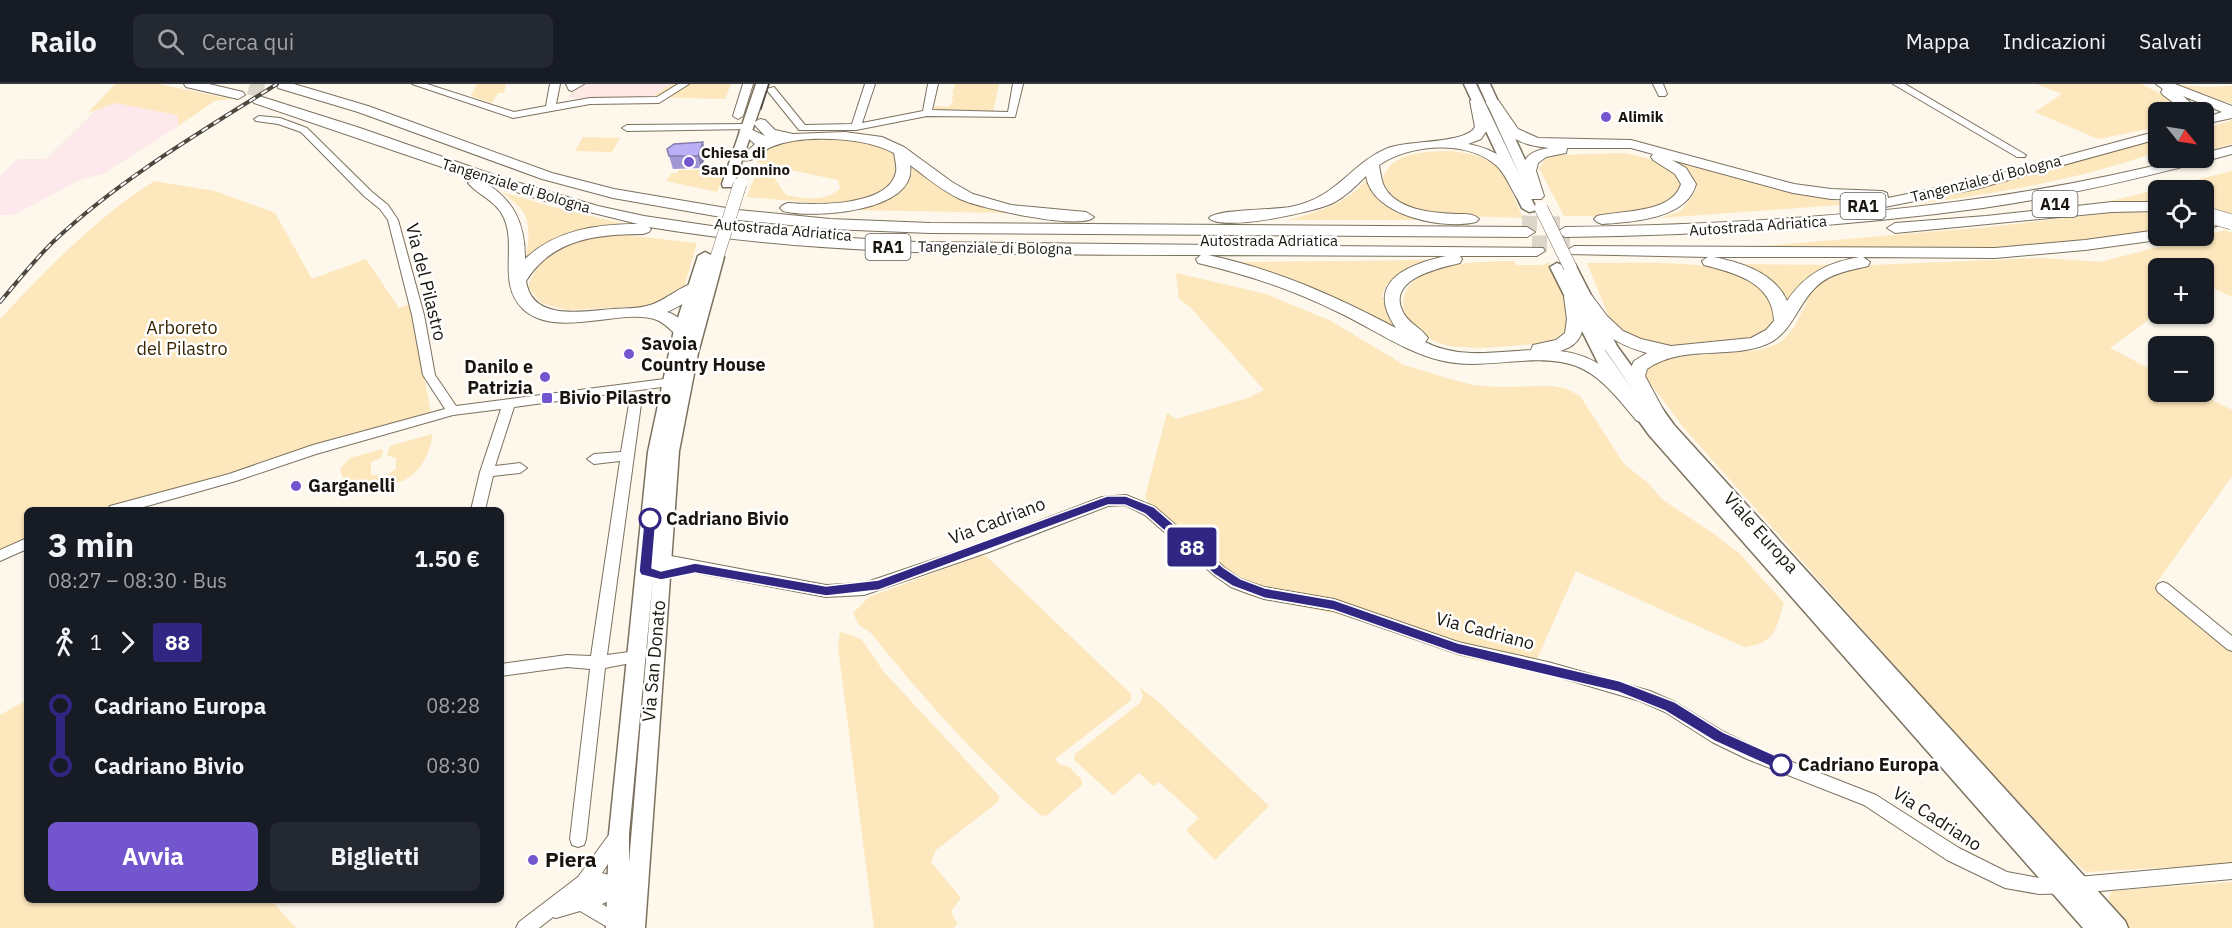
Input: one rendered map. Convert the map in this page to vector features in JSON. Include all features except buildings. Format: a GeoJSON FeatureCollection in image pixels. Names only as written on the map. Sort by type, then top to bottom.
{"type":"FeatureCollection","features":[{"type":"Feature","properties":{"kind":"highway","name":"Tangenziale di Bologna"},"geometry":{"type":"LineString","coordinates":[[191,84],[256,91],[423,156],[516,189],[596,211],[679,227],[761,239],[866,246],[1067,249],[1531,241]]}},
{"type":"Feature","properties":{"kind":"highway","name":"Tangenziale di Bologna"},"geometry":{"type":"LineString","coordinates":[[315,84],[561,170],[644,191],[703,202],[788,212],[877,218],[1145,220],[1531,241]]}},
{"type":"Feature","properties":{"kind":"highway"},"geometry":{"type":"LineString","coordinates":[[2150,84],[2181,102]]}},
{"type":"Feature","properties":{"kind":"highway"},"geometry":{"type":"LineString","coordinates":[[2163,84],[2214,102],[2230,113]]}},
{"type":"Feature","properties":{"kind":"highway","name":"Autostrada Adriatica"},"geometry":{"type":"LineString","coordinates":[[256,91],[348,117],[496,172],[570,195],[652,213],[733,226],[824,235],[930,239],[1531,241]]}},
{"type":"Feature","properties":{"kind":"highway"},"geometry":{"type":"LineString","coordinates":[[744,152],[752,130],[777,138],[870,138],[887,143],[902,152],[949,187],[997,207],[1058,215],[1145,220],[1239,217],[1298,210],[1316,204],[1342,191],[1384,155],[1396,150],[1448,145],[1472,138],[1483,129],[1484,124],[1477,101]]}},
{"type":"Feature","properties":{"kind":"highway"},"geometry":{"type":"LineString","coordinates":[[1493,103],[1513,132],[1535,142],[1631,144],[1772,183],[1818,193],[1888,196],[1980,182]]}},
{"type":"Feature","properties":{"kind":"highway"},"geometry":{"type":"LineString","coordinates":[[2214,119],[2230,113]]}},
{"type":"Feature","properties":{"kind":"highway"},"geometry":{"type":"LineString","coordinates":[[744,152],[777,138]]}},
{"type":"Feature","properties":{"kind":"highway","name":"Tangenziale di Bologna"},"geometry":{"type":"LineString","coordinates":[[1566,245],[1696,221],[1788,215],[1880,204],[1980,182],[2148,138]]}},
{"type":"Feature","properties":{"kind":"highway"},"geometry":{"type":"LineString","coordinates":[[1448,145],[1482,152],[1500,161],[1532,202]]}},
{"type":"Feature","properties":{"kind":"highway"},"geometry":{"type":"LineString","coordinates":[[1532,202],[1529,165],[1537,155],[1551,151],[1632,149],[1664,160],[1676,168],[1686,180],[1687,190],[1683,198],[1662,210],[1625,218],[1566,245]]}},
{"type":"Feature","properties":{"kind":"highway","name":"Autostrada Adriatica"},"geometry":{"type":"LineString","coordinates":[[1566,245],[1916,213],[1975,205],[2104,183],[2232,150]]}},
{"type":"Feature","properties":{"kind":"highway"},"geometry":{"type":"LineString","coordinates":[[703,202],[802,209],[856,205],[882,196],[899,184],[905,168],[902,152]]}},
{"type":"Feature","properties":{"kind":"highway"},"geometry":{"type":"LineString","coordinates":[[423,156],[477,183],[496,196],[506,207],[516,229],[518,289],[526,303],[534,309],[552,315],[571,316],[655,311],[680,314],[694,310]]}},
{"type":"Feature","properties":{"kind":"highway"},"geometry":{"type":"LineString","coordinates":[[1916,213],[2093,176],[2148,160]]}},
{"type":"Feature","properties":{"kind":"highway","name":"Autostrada Adriatica"},"geometry":{"type":"LineString","coordinates":[[1566,245],[1715,240],[1875,229],[1986,216],[2144,187],[2232,164]]}},
{"type":"Feature","properties":{"kind":"highway"},"geometry":{"type":"LineString","coordinates":[[1372,166],[1372,178],[1377,189],[1388,200],[1404,209],[1531,241]]}},
{"type":"Feature","properties":{"kind":"highway"},"geometry":{"type":"LineString","coordinates":[[1875,229],[1986,221],[2112,207],[2148,207]]}},
{"type":"Feature","properties":{"kind":"highway"},"geometry":{"type":"LineString","coordinates":[[518,281],[528,264],[545,250],[564,239],[591,232],[635,229],[761,239]]}},
{"type":"Feature","properties":{"kind":"highway"},"geometry":{"type":"LineString","coordinates":[[1650,415],[1636,371],[1643,360],[1670,351],[1751,344],[1771,336],[1807,286],[1824,274],[1844,265],[2062,248],[2148,236]]}},
{"type":"Feature","properties":{"kind":"highway"},"geometry":{"type":"LineString","coordinates":[[1531,241],[1421,267],[1404,277],[1395,288],[1392,300],[1395,314],[1404,327],[1420,339],[1451,350],[1476,352],[1551,348],[1568,341],[1577,330],[1578,297]]}},
{"type":"Feature","properties":{"kind":"highway"},"geometry":{"type":"LineString","coordinates":[[1566,245],[1995,253]]}},
{"type":"Feature","properties":{"kind":"highway"},"geometry":{"type":"LineString","coordinates":[[1566,245],[1690,258],[1737,268],[1754,276],[1773,292],[1784,314],[1783,322]]}},
{"type":"Feature","properties":{"kind":"highway"},"geometry":{"type":"LineString","coordinates":[[1067,249],[1177,255],[1249,268],[1303,288],[1428,351],[1446,356],[1467,360],[1555,356],[1573,360],[1599,370],[1650,415]]}},
{"type":"Feature","properties":{"kind":"highway"},"geometry":{"type":"LineString","coordinates":[[655,311],[687,295],[694,287]]}},
{"type":"Feature","properties":{"kind":"highway"},"geometry":{"type":"LineString","coordinates":[[1578,297],[1616,336],[1635,345],[1670,351]]}},
{"type":"Feature","properties":{"kind":"highway"},"geometry":{"type":"LineString","coordinates":[[655,311],[671,320],[681,330]]}},
{"type":"Feature","properties":{"kind":"main road","name":"Viale Europa"},"geometry":{"type":"LineString","coordinates":[[1470,84],[1532,202],[1566,245],[1578,297],[1607,367],[2117,928]]}},
{"type":"Feature","properties":{"kind":"main road","name":"Viale Europa"},"geometry":{"type":"LineString","coordinates":[[1484,84],[1532,202]]}},
{"type":"Feature","properties":{"kind":"main road"},"geometry":{"type":"LineString","coordinates":[[752,130],[768,86]]}},
{"type":"Feature","properties":{"kind":"main road","name":"Via San Donato"},"geometry":{"type":"LineString","coordinates":[[617,923],[628,885],[653,570],[656,452],[694,310],[744,152]]}},
{"type":"Feature","properties":{"kind":"main road","name":"Via San Donato"},"geometry":{"type":"LineString","coordinates":[[675,382],[681,330],[694,310],[694,287],[711,256]]}},
{"type":"Feature","properties":{"kind":"main road","name":"Viale Europa"},"geometry":{"type":"LineString","coordinates":[[1650,415],[2097,928]]}},
{"type":"Feature","properties":{"kind":"main road","name":"Via San Donato"},"geometry":{"type":"LineString","coordinates":[[628,885],[619,834],[636,657],[653,570]]}},
{"type":"Feature","properties":{"kind":"street"},"geometry":{"type":"LineString","coordinates":[[417,84],[513,115],[590,101],[659,100],[684,84]]}},
{"type":"Feature","properties":{"kind":"street"},"geometry":{"type":"LineString","coordinates":[[551,108],[555,84]]}},
{"type":"Feature","properties":{"kind":"street"},"geometry":{"type":"LineString","coordinates":[[570,84],[572,88],[579,84]]}},
{"type":"Feature","properties":{"kind":"street"},"geometry":{"type":"LineString","coordinates":[[738,116],[748,84]]}},
{"type":"Feature","properties":{"kind":"street"},"geometry":{"type":"LineString","coordinates":[[856,128],[870,84]]}},
{"type":"Feature","properties":{"kind":"street"},"geometry":{"type":"LineString","coordinates":[[927,113],[933,84]]}},
{"type":"Feature","properties":{"kind":"street"},"geometry":{"type":"LineString","coordinates":[[768,86],[802,128],[856,128],[927,113],[1012,115],[1018,84]]}},
{"type":"Feature","properties":{"kind":"street"},"geometry":{"type":"LineString","coordinates":[[1658,84],[1662,94]]}},
{"type":"Feature","properties":{"kind":"street"},"geometry":{"type":"LineString","coordinates":[[1898,84],[2021,154]]}},
{"type":"Feature","properties":{"kind":"street","name":"Via del Pilastro"},"geometry":{"type":"LineString","coordinates":[[259,119],[280,121],[304,130],[384,207],[393,220],[418,315],[429,375],[453,411]]}},
{"type":"Feature","properties":{"kind":"street"},"geometry":{"type":"LineString","coordinates":[[627,128],[752,130]]}},
{"type":"Feature","properties":{"kind":"street"},"geometry":{"type":"LineString","coordinates":[[126,507],[231,478],[313,450],[453,411],[675,382]]}},
{"type":"Feature","properties":{"kind":"street"},"geometry":{"type":"LineString","coordinates":[[479,507],[487,472],[509,403]]}},
{"type":"Feature","properties":{"kind":"street"},"geometry":{"type":"LineString","coordinates":[[578,839],[598,663],[635,404]]}},
{"type":"Feature","properties":{"kind":"street"},"geometry":{"type":"LineString","coordinates":[[594,459],[627,456]]}},
{"type":"Feature","properties":{"kind":"street"},"geometry":{"type":"LineString","coordinates":[[487,472],[520,468]]}},
{"type":"Feature","properties":{"kind":"street","name":"Via Cadriano"},"geometry":{"type":"LineString","coordinates":[[653,570],[695,568],[826,591],[864,589],[984,548],[1107,501],[1126,500],[1150,511],[1220,572],[1236,583],[1264,593],[1334,605],[1458,648],[1548,668],[1645,696],[1670,706],[1718,736],[1753,754],[1870,800],[1953,854],[1989,874],[2023,884],[2078,885],[2232,871]]}},
{"type":"Feature","properties":{"kind":"street"},"geometry":{"type":"LineString","coordinates":[[0,556],[24,544]]}},
{"type":"Feature","properties":{"kind":"street"},"geometry":{"type":"LineString","coordinates":[[2163,588],[2232,645]]}},
{"type":"Feature","properties":{"kind":"street","name":"Via San Donato"},"geometry":{"type":"LineString","coordinates":[[504,670],[567,661],[598,663],[636,657]]}},
{"type":"Feature","properties":{"kind":"street"},"geometry":{"type":"LineString","coordinates":[[525,928],[584,883],[611,849],[619,834]]}},
{"type":"Feature","properties":{"kind":"street"},"geometry":{"type":"LineString","coordinates":[[584,883],[598,880],[628,885]]}},
{"type":"Feature","properties":{"kind":"street"},"geometry":{"type":"LineString","coordinates":[[543,916],[628,885]]}},
{"type":"Feature","properties":{"kind":"street"},"geometry":{"type":"LineString","coordinates":[[578,902],[617,923]]}},
{"type":"Feature","properties":{"kind":"shaded area"},"geometry":{"type":"Polygon","coordinates":[[[579,84],[671,84],[652,97],[569,98],[572,88],[579,84]]]}},
{"type":"Feature","properties":{"kind":"shaded area"},"geometry":{"type":"Polygon","coordinates":[[[122,103],[178,115],[178,126],[103,174],[82,179],[13,215],[0,215],[0,176],[18,159],[46,159],[96,110],[108,104],[122,103]]]}},
{"type":"Feature","properties":{"kind":"green space"},"geometry":{"type":"Polygon","coordinates":[[[115,84],[158,84],[232,99],[215,101],[178,126],[178,115],[115,103],[88,113],[115,84]]]}},
{"type":"Feature","properties":{"kind":"green space"},"geometry":{"type":"Polygon","coordinates":[[[477,84],[506,84],[504,93],[498,93],[492,103],[471,96],[477,84]]]}},
{"type":"Feature","properties":{"kind":"green space"},"geometry":{"type":"Polygon","coordinates":[[[671,84],[731,84],[725,99],[652,97],[671,84]]]}},
{"type":"Feature","properties":{"kind":"green space"},"geometry":{"type":"Polygon","coordinates":[[[955,84],[999,84],[993,112],[933,111],[935,106],[949,107],[954,100],[951,99],[955,84]]]}},
{"type":"Feature","properties":{"kind":"green space"},"geometry":{"type":"Polygon","coordinates":[[[2036,84],[2141,84],[2177,102],[2148,102],[2148,129],[2098,139],[2035,112],[2062,94],[2036,84]]]}},
{"type":"Feature","properties":{"kind":"green space"},"geometry":{"type":"Polygon","coordinates":[[[2174,85],[2232,86],[2232,104],[2174,85]]]}},
{"type":"Feature","properties":{"kind":"green space"},"geometry":{"type":"Polygon","coordinates":[[[2232,120],[2232,144],[2214,149],[2214,126],[2232,120]]]}},
{"type":"Feature","properties":{"kind":"green space"},"geometry":{"type":"Polygon","coordinates":[[[583,137],[620,138],[612,152],[575,151],[583,137]]]}},
{"type":"Feature","properties":{"kind":"green space"},"geometry":{"type":"Polygon","coordinates":[[[812,139],[853,140],[880,146],[897,158],[901,164],[890,189],[869,199],[841,205],[747,197],[757,171],[771,173],[786,195],[821,198],[834,193],[840,189],[838,180],[757,163],[768,149],[781,143],[812,139]]]}},
{"type":"Feature","properties":{"kind":"green space"},"geometry":{"type":"Polygon","coordinates":[[[2148,143],[2148,155],[2102,169],[2008,190],[1918,204],[2148,143]]]}},
{"type":"Feature","properties":{"kind":"green space"},"geometry":{"type":"Polygon","coordinates":[[[1450,151],[1482,158],[1500,169],[1523,218],[1445,215],[1416,210],[1398,201],[1382,181],[1392,164],[1409,155],[1450,151]]]}},
{"type":"Feature","properties":{"kind":"green space"},"geometry":{"type":"Polygon","coordinates":[[[1624,153],[1657,162],[1671,170],[1682,184],[1675,196],[1664,205],[1631,214],[1564,216],[1539,168],[1547,158],[1559,155],[1624,153]]]}},
{"type":"Feature","properties":{"kind":"green space"},"geometry":{"type":"Polygon","coordinates":[[[1668,157],[1804,195],[1853,204],[1660,218],[1681,211],[1697,189],[1691,174],[1668,157]]]}},
{"type":"Feature","properties":{"kind":"green space"},"geometry":{"type":"Polygon","coordinates":[[[912,166],[935,183],[957,195],[1008,213],[857,210],[894,197],[907,185],[912,166]]]}},
{"type":"Feature","properties":{"kind":"green space"},"geometry":{"type":"Polygon","coordinates":[[[679,170],[726,170],[717,192],[666,181],[672,173],[677,173],[679,170]]]}},
{"type":"Feature","properties":{"kind":"green space"},"geometry":{"type":"Polygon","coordinates":[[[2232,171],[2232,213],[2223,216],[2214,214],[2214,180],[2196,180],[2232,171]]]}},
{"type":"Feature","properties":{"kind":"green space"},"geometry":{"type":"Polygon","coordinates":[[[1367,179],[1376,196],[1388,207],[1421,220],[1288,220],[1341,201],[1367,179]]]}},
{"type":"Feature","properties":{"kind":"green space","name":"Arboreto del Pilastro"},"geometry":{"type":"Polygon","coordinates":[[[154,181],[215,191],[275,213],[312,279],[366,259],[399,308],[410,304],[431,413],[114,507],[24,507],[24,541],[0,552],[0,319],[54,263],[132,196],[154,181]]]}},
{"type":"Feature","properties":{"kind":"green space"},"geometry":{"type":"Polygon","coordinates":[[[502,192],[625,224],[571,234],[536,252],[524,262],[528,242],[527,220],[521,209],[502,192]]]}},
{"type":"Feature","properties":{"kind":"green space"},"geometry":{"type":"Polygon","coordinates":[[[2148,192],[2148,204],[2099,204],[2148,192]]]}},
{"type":"Feature","properties":{"kind":"green space"},"geometry":{"type":"Polygon","coordinates":[[[2128,211],[2148,212],[2148,232],[2039,246],[1954,250],[1750,247],[1989,227],[2128,211]]]}},
{"type":"Feature","properties":{"kind":"green space"},"geometry":{"type":"Polygon","coordinates":[[[2225,230],[2232,233],[2232,297],[2214,289],[2214,258],[2148,258],[2148,320],[2110,348],[2148,368],[2148,402],[2214,401],[2232,410],[2232,476],[2156,584],[2232,636],[2232,864],[2086,872],[2069,857],[1911,684],[1684,428],[1644,375],[1651,364],[1664,358],[1761,350],[1781,342],[1795,326],[1813,288],[1840,273],[1873,265],[2043,258],[2100,262],[2162,246],[2214,246],[2214,233],[2225,230]]]}},
{"type":"Feature","properties":{"kind":"green space"},"geometry":{"type":"Polygon","coordinates":[[[615,234],[697,243],[683,290],[648,306],[567,310],[541,303],[528,287],[535,272],[552,252],[573,242],[615,234]]]}},
{"type":"Feature","properties":{"kind":"green space"},"geometry":{"type":"Polygon","coordinates":[[[1431,260],[1408,269],[1386,285],[1383,292],[1384,304],[1399,330],[1307,285],[1237,262],[1431,260]]]}},
{"type":"Feature","properties":{"kind":"green space"},"geometry":{"type":"Polygon","coordinates":[[[1514,261],[1516,265],[1543,265],[1548,262],[1565,295],[1569,306],[1568,327],[1562,336],[1551,343],[1478,348],[1450,346],[1434,341],[1424,334],[1404,313],[1404,296],[1412,283],[1425,274],[1462,264],[1514,261]]]}},
{"type":"Feature","properties":{"kind":"green space"},"geometry":{"type":"Polygon","coordinates":[[[1587,263],[1676,264],[1723,269],[1759,285],[1779,316],[1773,329],[1746,341],[1666,347],[1621,335],[1611,322],[1587,263]]]}},
{"type":"Feature","properties":{"kind":"green space"},"geometry":{"type":"Polygon","coordinates":[[[1738,264],[1832,265],[1789,306],[1738,264]]]}},
{"type":"Feature","properties":{"kind":"green space"},"geometry":{"type":"Polygon","coordinates":[[[1176,273],[1266,294],[1331,321],[1404,365],[1473,385],[1552,386],[1567,389],[1580,396],[1624,464],[1648,483],[1663,500],[1739,553],[1784,603],[1776,628],[1768,639],[1744,647],[1576,571],[1533,668],[1490,663],[1459,656],[1420,640],[1337,614],[1250,596],[1229,586],[1154,515],[1145,497],[1167,413],[1176,419],[1248,398],[1264,390],[1191,308],[1179,299],[1176,273]]]}},
{"type":"Feature","properties":{"kind":"green space"},"geometry":{"type":"Polygon","coordinates":[[[432,434],[424,461],[411,476],[394,483],[384,482],[384,477],[396,469],[396,458],[387,455],[390,446],[432,434]]]}},
{"type":"Feature","properties":{"kind":"green space"},"geometry":{"type":"Polygon","coordinates":[[[382,449],[381,458],[371,462],[371,475],[377,475],[381,481],[360,490],[348,487],[340,469],[350,458],[382,449]]]}},
{"type":"Feature","properties":{"kind":"green space"},"geometry":{"type":"Polygon","coordinates":[[[980,556],[986,556],[1131,694],[1131,700],[1055,759],[1060,765],[1068,766],[1082,780],[1082,785],[1046,816],[1040,815],[973,750],[871,633],[859,625],[853,613],[869,597],[980,556]]]}},
{"type":"Feature","properties":{"kind":"green space"},"geometry":{"type":"Polygon","coordinates":[[[840,632],[862,640],[883,671],[999,796],[998,802],[936,850],[931,862],[961,898],[951,911],[957,924],[953,928],[874,928],[838,647],[840,632]]]}},
{"type":"Feature","properties":{"kind":"green space"},"geometry":{"type":"Polygon","coordinates":[[[1140,688],[1154,698],[1269,806],[1215,860],[1186,830],[1199,818],[1159,782],[1153,786],[1139,773],[1113,795],[1074,760],[1075,754],[1140,703],[1143,696],[1140,688]]]}},
{"type":"Feature","properties":{"kind":"green space"},"geometry":{"type":"Polygon","coordinates":[[[24,702],[24,903],[274,903],[296,928],[0,928],[0,715],[24,702]]]}},
{"type":"Feature","properties":{"kind":"green space"},"geometry":{"type":"Polygon","coordinates":[[[2232,882],[2232,928],[2130,928],[2108,900],[2112,891],[2232,882]]]}},
{"type":"Feature","properties":{"kind":"tunnel"},"geometry":{"type":"LineString","coordinates":[[249,87],[270,93]]}},
{"type":"Feature","properties":{"kind":"tunnel"},"geometry":{"type":"LineString","coordinates":[[1522,223],[1560,224]]}},
{"type":"Feature","properties":{"kind":"tunnel"},"geometry":{"type":"LineString","coordinates":[[1532,243],[1571,243]]}},
{"type":"Feature","properties":{"kind":"tram line"},"geometry":{"type":"LineString","coordinates":[[761,109],[769,84]]}},
{"type":"Feature","properties":{"kind":"railway"},"geometry":{"type":"LineString","coordinates":[[0,302],[48,247],[80,217],[162,157],[277,84]]}},
{"type":"Feature","properties":{"kind":"bus line","name":"88"},"geometry":{"type":"LineString","coordinates":[[650,519],[645,571],[653,574],[661,576],[695,568],[826,591],[844,591],[879,585],[1107,501],[1126,500],[1150,511],[1220,572],[1236,583],[1264,593],[1334,605],[1479,654],[1548,668],[1620,687],[1670,706],[1718,736],[1781,765]]}},
{"type":"Feature","properties":{"kind":"place","name":"Alimik"},"geometry":{"type":"Point","coordinates":[1606,117]}},
{"type":"Feature","properties":{"kind":"place","name":"Chiesa di San Donnino"},"geometry":{"type":"Point","coordinates":[689,162]}},
{"type":"Feature","properties":{"kind":"place","name":"Savoia Country House"},"geometry":{"type":"Point","coordinates":[629,354]}},
{"type":"Feature","properties":{"kind":"place","name":"Danilo e Patrizia"},"geometry":{"type":"Point","coordinates":[545,377]}},
{"type":"Feature","properties":{"kind":"place","name":"Bivio Pilastro"},"geometry":{"type":"Point","coordinates":[547,398]}},
{"type":"Feature","properties":{"kind":"place","name":"Garganelli"},"geometry":{"type":"Point","coordinates":[296,486]}},
{"type":"Feature","properties":{"kind":"place","name":"Cadriano Bivio"},"geometry":{"type":"Point","coordinates":[650,519]}},
{"type":"Feature","properties":{"kind":"place","name":"Cadriano Europa"},"geometry":{"type":"Point","coordinates":[1781,765]}},
{"type":"Feature","properties":{"kind":"place","name":"Piera"},"geometry":{"type":"Point","coordinates":[533,860]}}]}
